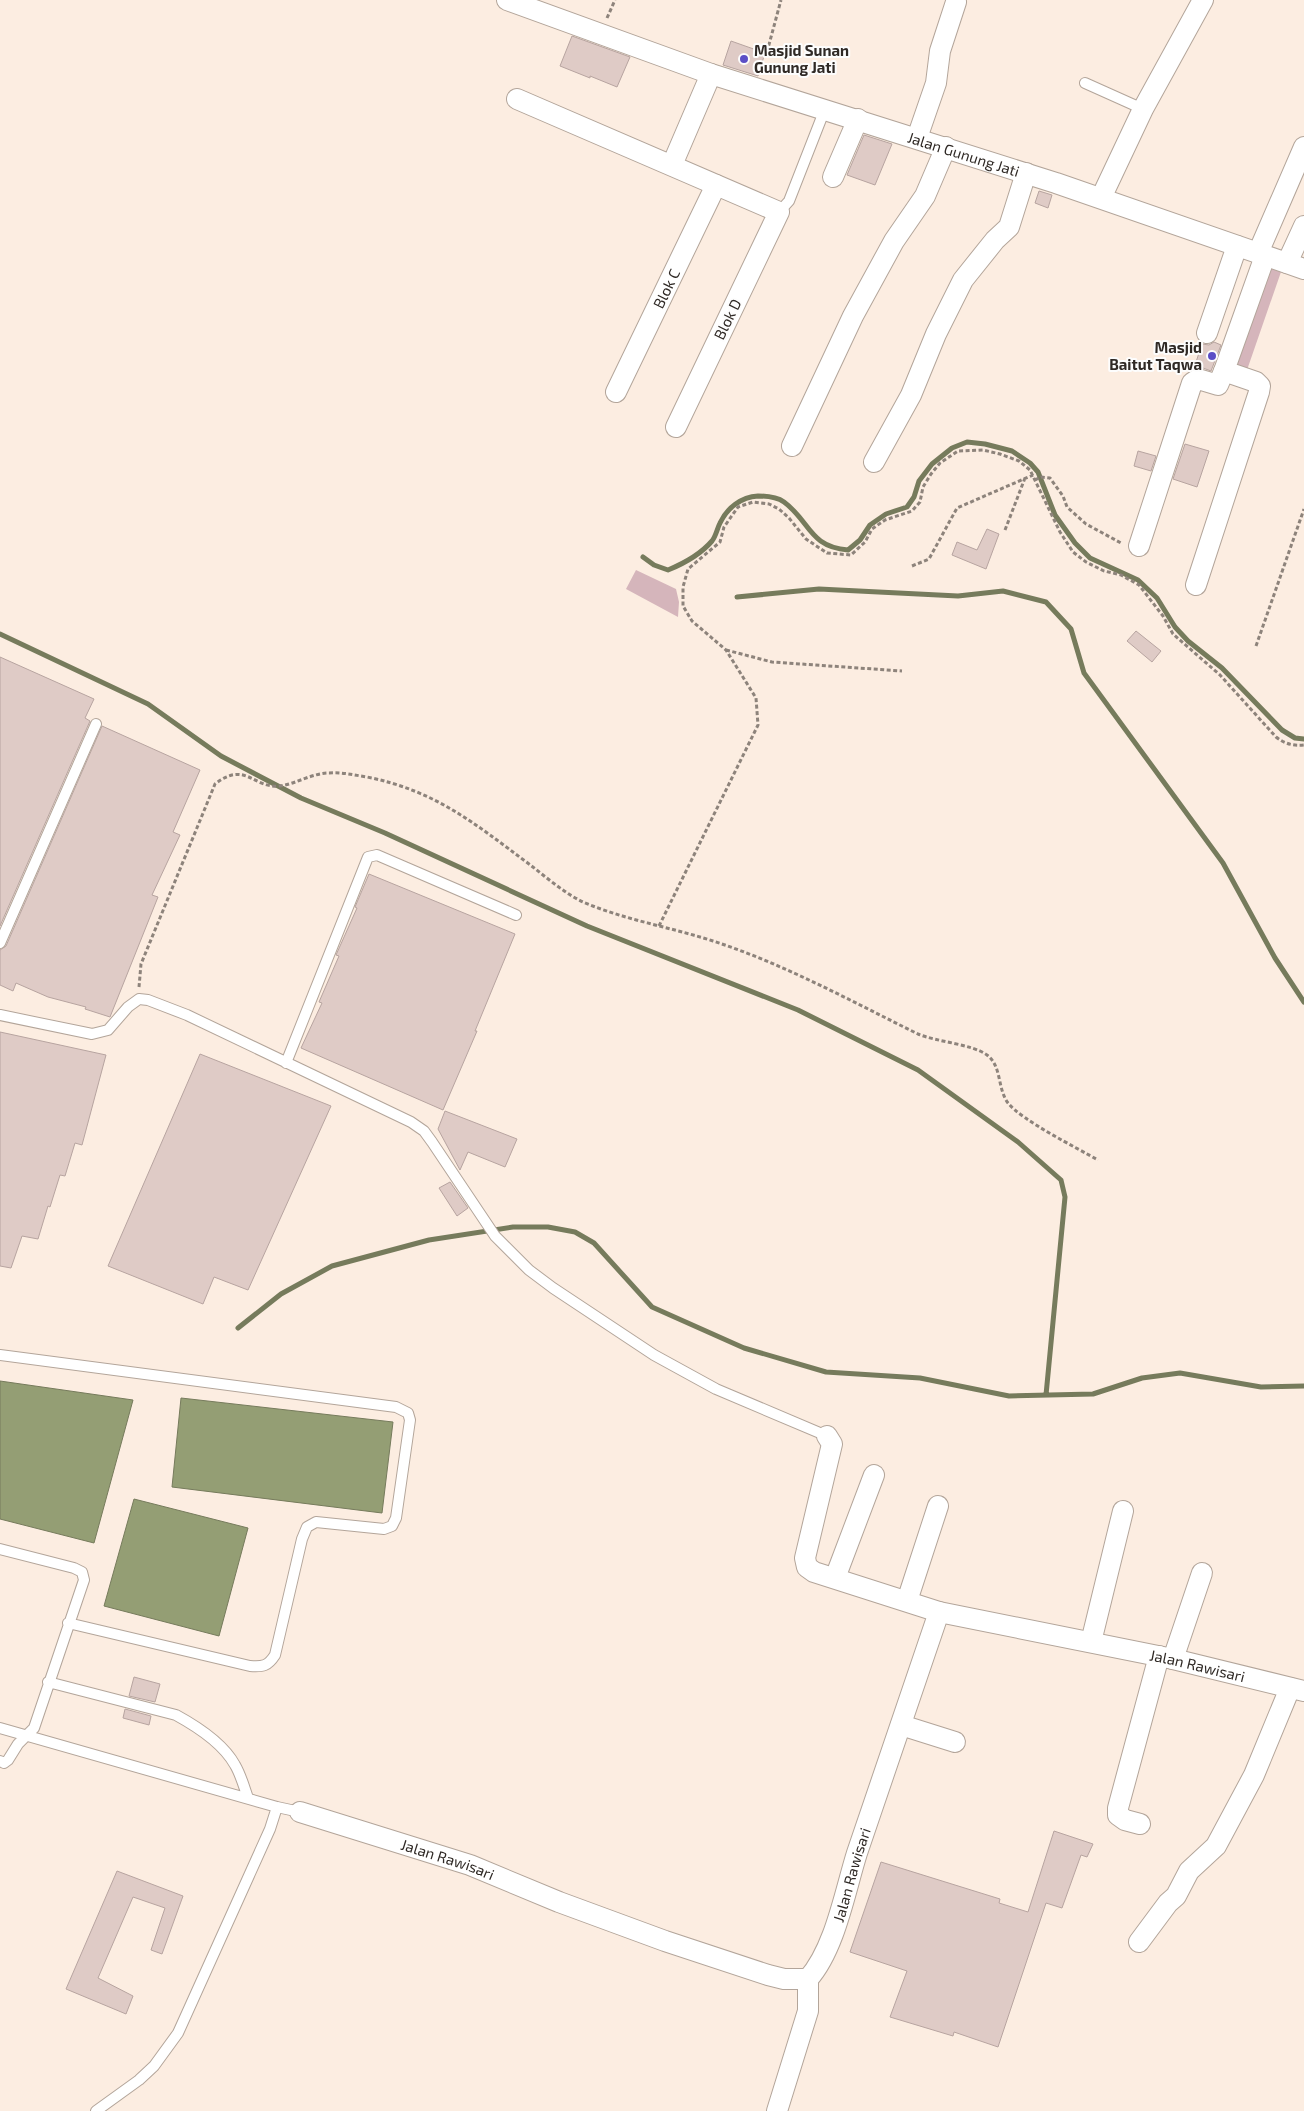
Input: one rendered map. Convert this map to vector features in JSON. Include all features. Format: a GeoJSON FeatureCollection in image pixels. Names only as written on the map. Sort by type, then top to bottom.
{"type":"FeatureCollection","features":[{"type":"Feature","properties":{"kind":"street","name":"Jalan Gunung Jati"},"geometry":{"type":"LineString","coordinates":[[506,0],[711,74],[1026,173],[1295,266]]}},
{"type":"Feature","properties":{"kind":"street"},"geometry":{"type":"LineString","coordinates":[[1101,198],[1143,109],[1203,0]]}},
{"type":"Feature","properties":{"kind":"street"},"geometry":{"type":"LineString","coordinates":[[917,138],[936,83],[940,51],[956,2]]}},
{"type":"Feature","properties":{"kind":"street"},"geometry":{"type":"LineString","coordinates":[[672,165],[711,74]]}},
{"type":"Feature","properties":{"kind":"street"},"geometry":{"type":"LineString","coordinates":[[517,99],[779,212]]}},
{"type":"Feature","properties":{"kind":"street"},"geometry":{"type":"LineString","coordinates":[[833,177],[858,120]]}},
{"type":"Feature","properties":{"kind":"street"},"geometry":{"type":"LineString","coordinates":[[792,446],[853,316],[894,241],[925,196],[946,147]]}},
{"type":"Feature","properties":{"kind":"street"},"geometry":{"type":"LineString","coordinates":[[1139,546],[1192,383],[1198,379],[1218,385],[1224,372],[1262,255],[1304,147]]}},
{"type":"Feature","properties":{"kind":"street"},"geometry":{"type":"LineString","coordinates":[[874,462],[911,395],[936,334],[963,280],[995,240],[1009,227],[1026,173]]}},
{"type":"Feature","properties":{"kind":"street","name":"Blok C"},"geometry":{"type":"LineString","coordinates":[[616,392],[716,185]]}},
{"type":"Feature","properties":{"kind":"street","name":"Blok D"},"geometry":{"type":"LineString","coordinates":[[676,428],[779,212]]}},
{"type":"Feature","properties":{"kind":"street"},"geometry":{"type":"LineString","coordinates":[[1295,266],[1304,226]]}},
{"type":"Feature","properties":{"kind":"street"},"geometry":{"type":"LineString","coordinates":[[1207,333],[1238,246]]}},
{"type":"Feature","properties":{"kind":"street"},"geometry":{"type":"LineString","coordinates":[[1196,585],[1260,386],[1256,382],[1224,372]]}},
{"type":"Feature","properties":{"kind":"street"},"geometry":{"type":"LineString","coordinates":[[827,1436],[832,1444],[805,1558],[807,1567],[814,1572],[939,1612]]}},
{"type":"Feature","properties":{"kind":"street"},"geometry":{"type":"LineString","coordinates":[[835,1578],[874,1475]]}},
{"type":"Feature","properties":{"kind":"street"},"geometry":{"type":"LineString","coordinates":[[907,1601],[938,1506]]}},
{"type":"Feature","properties":{"kind":"street"},"geometry":{"type":"LineString","coordinates":[[1091,1642],[1123,1511]]}},
{"type":"Feature","properties":{"kind":"street"},"geometry":{"type":"LineString","coordinates":[[1140,1824],[1125,1820],[1118,1815],[1118,1808],[1166,1657],[1202,1573]]}},
{"type":"Feature","properties":{"kind":"street","name":"Jalan Rawisari"},"geometry":{"type":"LineString","coordinates":[[300,1812],[470,1865],[559,1902],[665,1941],[768,1975],[784,1979],[808,1978],[832,1952],[858,1852],[939,1612],[1166,1657],[1297,1690]]}},
{"type":"Feature","properties":{"kind":"street"},"geometry":{"type":"LineString","coordinates":[[1139,1942],[1176,1896],[1189,1871],[1216,1846],[1297,1690]]}},
{"type":"Feature","properties":{"kind":"street"},"geometry":{"type":"LineString","coordinates":[[901,1724],[955,1742]]}},
{"type":"Feature","properties":{"kind":"street"},"geometry":{"type":"LineString","coordinates":[[777,2111],[808,2011],[808,1978]]}},
{"type":"Feature","properties":{"kind":"lane"},"geometry":{"type":"LineString","coordinates":[[1084,83],[1143,109]]}},
{"type":"Feature","properties":{"kind":"lane"},"geometry":{"type":"LineString","coordinates":[[779,212],[789,201],[825,109]]}},
{"type":"Feature","properties":{"kind":"lane"},"geometry":{"type":"LineString","coordinates":[[0,943],[96,724]]}},
{"type":"Feature","properties":{"kind":"lane"},"geometry":{"type":"LineString","coordinates":[[286,1063],[368,857],[378,855],[516,915]]}},
{"type":"Feature","properties":{"kind":"lane"},"geometry":{"type":"LineString","coordinates":[[0,1015],[92,1034],[108,1030],[128,1006],[139,999],[148,1000],[187,1015],[411,1122],[424,1132],[495,1236],[529,1270],[654,1355],[716,1389],[827,1436]]}},
{"type":"Feature","properties":{"kind":"lane"},"geometry":{"type":"LineString","coordinates":[[0,1355],[396,1407],[408,1413],[410,1420],[396,1518],[392,1526],[384,1529],[316,1522],[307,1527],[302,1539],[275,1654],[269,1663],[262,1667],[250,1666],[68,1623]]}},
{"type":"Feature","properties":{"kind":"lane"},"geometry":{"type":"LineString","coordinates":[[0,1549],[74,1568],[82,1572],[84,1580],[34,1728],[18,1744],[8,1760],[4,1763],[0,1761]]}},
{"type":"Feature","properties":{"kind":"lane"},"geometry":{"type":"LineString","coordinates":[[48,1682],[176,1715],[192,1723],[214,1741],[235,1765],[248,1798]]}},
{"type":"Feature","properties":{"kind":"lane"},"geometry":{"type":"LineString","coordinates":[[0,1728],[300,1812]]}},
{"type":"Feature","properties":{"kind":"lane"},"geometry":{"type":"LineString","coordinates":[[96,2111],[139,2080],[154,2066],[178,2032],[270,1829],[277,1807]]}},
{"type":"Feature","properties":{"kind":"path"},"geometry":{"type":"LineString","coordinates":[[767,52],[781,0]]}},
{"type":"Feature","properties":{"kind":"path"},"geometry":{"type":"LineString","coordinates":[[659,926],[758,725],[756,698],[726,650],[692,621],[683,606],[683,586],[688,569],[720,542],[724,527],[738,507],[753,502],[769,504],[779,509],[790,518],[806,540],[827,553],[851,555],[865,542],[872,529],[886,520],[912,511],[920,502],[923,487],[931,474],[940,463],[958,451],[984,450],[1019,461],[1030,470],[1036,480],[1060,532],[1073,552],[1104,571],[1120,575],[1139,585],[1163,616],[1173,634],[1220,675],[1276,737],[1296,746],[1304,746]]}},
{"type":"Feature","properties":{"kind":"path"},"geometry":{"type":"LineString","coordinates":[[912,566],[929,558],[957,508],[1033,475]]}},
{"type":"Feature","properties":{"kind":"path"},"geometry":{"type":"LineString","coordinates":[[1036,480],[1041,477],[1050,478],[1063,496],[1067,507],[1086,524],[1133,549],[1139,546]]}},
{"type":"Feature","properties":{"kind":"path"},"geometry":{"type":"LineString","coordinates":[[1005,530],[1026,478]]}},
{"type":"Feature","properties":{"kind":"path"},"geometry":{"type":"LineString","coordinates":[[1256,646],[1304,509]]}},
{"type":"Feature","properties":{"kind":"path"},"geometry":{"type":"LineString","coordinates":[[726,650],[772,662],[902,671]]}},
{"type":"Feature","properties":{"kind":"path"},"geometry":{"type":"LineString","coordinates":[[139,999],[141,964],[215,784],[225,776],[236,774],[273,786],[282,786],[327,772],[346,773],[390,782],[426,795],[461,814],[561,888],[582,901],[612,912],[714,941],[780,967],[929,1038],[972,1048],[987,1054],[996,1064],[1002,1093],[1009,1105],[1032,1122],[1098,1160]]}},
{"type":"Feature","properties":{"kind":"shaded area"},"geometry":{"type":"Polygon","coordinates":[[[1268,264],[1282,269],[1247,370],[1233,365],[1268,264]]]}},
{"type":"Feature","properties":{"kind":"shaded area"},"geometry":{"type":"Polygon","coordinates":[[[636,570],[676,589],[679,602],[678,617],[626,589],[636,570]]]}},
{"type":"Feature","properties":{"kind":"shaded area"},"geometry":{"type":"Polygon","coordinates":[[[0,1381],[133,1400],[94,1543],[0,1519],[0,1381]]]}},
{"type":"Feature","properties":{"kind":"shaded area"},"geometry":{"type":"Polygon","coordinates":[[[181,1398],[393,1422],[382,1513],[172,1487],[181,1398]]]}},
{"type":"Feature","properties":{"kind":"shaded area"},"geometry":{"type":"Polygon","coordinates":[[[134,1499],[248,1528],[219,1636],[104,1606],[134,1499]]]}},
{"type":"Feature","properties":{"kind":"building"},"geometry":{"type":"Polygon","coordinates":[[[572,36],[630,57],[617,87],[560,66],[572,36]]]}},
{"type":"Feature","properties":{"kind":"building","name":"Masjid Sunan Gunung Jati"},"geometry":{"type":"Polygon","coordinates":[[[731,41],[765,53],[758,76],[723,65],[731,41]]]}},
{"type":"Feature","properties":{"kind":"building"},"geometry":{"type":"Polygon","coordinates":[[[864,135],[892,144],[875,185],[847,175],[864,135]]]}},
{"type":"Feature","properties":{"kind":"building"},"geometry":{"type":"Polygon","coordinates":[[[1039,191],[1052,195],[1048,208],[1035,203],[1039,191]]]}},
{"type":"Feature","properties":{"kind":"building","name":"Masjid Baitut Taqwa"},"geometry":{"type":"Polygon","coordinates":[[[1214,342],[1221,345],[1211,371],[1195,365],[1202,344],[1209,345],[1214,342]]]}},
{"type":"Feature","properties":{"kind":"building"},"geometry":{"type":"Polygon","coordinates":[[[1185,444],[1209,451],[1197,487],[1173,479],[1185,444]]]}},
{"type":"Feature","properties":{"kind":"building"},"geometry":{"type":"Polygon","coordinates":[[[1138,451],[1156,456],[1151,471],[1134,466],[1138,451]]]}},
{"type":"Feature","properties":{"kind":"building"},"geometry":{"type":"Polygon","coordinates":[[[987,529],[999,534],[986,569],[952,555],[957,542],[977,550],[987,529]]]}},
{"type":"Feature","properties":{"kind":"building"},"geometry":{"type":"Polygon","coordinates":[[[1136,631],[1161,651],[1152,662],[1127,641],[1136,631]]]}},
{"type":"Feature","properties":{"kind":"building"},"geometry":{"type":"Polygon","coordinates":[[[0,657],[94,699],[85,718],[90,721],[0,926],[0,657]]]}},
{"type":"Feature","properties":{"kind":"building"},"geometry":{"type":"Polygon","coordinates":[[[102,726],[200,770],[173,832],[180,835],[152,895],[158,897],[110,1017],[85,1009],[86,1007],[48,997],[16,983],[13,991],[0,985],[0,950],[6,946],[102,726]]]}},
{"type":"Feature","properties":{"kind":"building"},"geometry":{"type":"Polygon","coordinates":[[[369,874],[515,934],[475,1031],[477,1031],[443,1110],[301,1048],[322,1003],[319,1002],[339,956],[336,955],[357,908],[355,907],[369,874]]]}},
{"type":"Feature","properties":{"kind":"building"},"geometry":{"type":"Polygon","coordinates":[[[0,1032],[106,1055],[82,1145],[75,1143],[65,1176],[60,1175],[38,1239],[22,1236],[11,1268],[0,1266],[0,1032]]]}},
{"type":"Feature","properties":{"kind":"building"},"geometry":{"type":"Polygon","coordinates":[[[200,1054],[331,1106],[248,1290],[214,1277],[203,1304],[108,1266],[200,1054]]]}},
{"type":"Feature","properties":{"kind":"building"},"geometry":{"type":"Polygon","coordinates":[[[445,1111],[517,1139],[505,1167],[468,1152],[460,1170],[438,1129],[445,1111]]]}},
{"type":"Feature","properties":{"kind":"building"},"geometry":{"type":"Polygon","coordinates":[[[450,1182],[468,1208],[457,1216],[439,1188],[450,1182]]]}},
{"type":"Feature","properties":{"kind":"building"},"geometry":{"type":"Polygon","coordinates":[[[134,1677],[160,1684],[155,1702],[129,1696],[134,1677]]]}},
{"type":"Feature","properties":{"kind":"building"},"geometry":{"type":"Polygon","coordinates":[[[125,1709],[151,1716],[149,1725],[123,1718],[125,1709]]]}},
{"type":"Feature","properties":{"kind":"building"},"geometry":{"type":"Polygon","coordinates":[[[1054,1831],[1093,1844],[1087,1857],[1081,1855],[1062,1908],[1046,1903],[998,2047],[954,2032],[953,2036],[890,2017],[907,1971],[850,1952],[881,1862],[1000,1899],[999,1903],[1028,1912],[1054,1831]]]}},
{"type":"Feature","properties":{"kind":"building"},"geometry":{"type":"Polygon","coordinates":[[[117,1871],[183,1896],[162,1954],[151,1950],[165,1908],[133,1897],[98,1978],[133,1996],[126,2014],[66,1989],[117,1871]]]}},
{"type":"Feature","properties":{"kind":"waterway"},"geometry":{"type":"LineString","coordinates":[[643,557],[654,565],[668,570],[686,561],[712,541],[726,513],[735,504],[758,496],[781,500],[793,509],[817,539],[835,548],[848,550],[860,540],[870,525],[886,514],[907,507],[914,497],[919,481],[932,464],[952,448],[967,442],[985,444],[1012,451],[1030,463],[1038,472],[1055,515],[1075,543],[1090,558],[1138,580],[1157,598],[1175,627],[1188,641],[1222,668],[1282,730],[1295,738],[1304,739]]}},
{"type":"Feature","properties":{"kind":"waterway"},"geometry":{"type":"LineString","coordinates":[[737,597],[819,589],[958,596],[1003,591],[1046,602],[1071,629],[1084,673],[1223,863],[1275,958],[1304,1002]]}},
{"type":"Feature","properties":{"kind":"waterway"},"geometry":{"type":"LineString","coordinates":[[0,634],[148,704],[221,756],[301,798],[385,833],[587,926],[798,1010],[918,1070],[1018,1142],[1061,1180],[1065,1197],[1046,1395]]}},
{"type":"Feature","properties":{"kind":"waterway"},"geometry":{"type":"LineString","coordinates":[[238,1328],[281,1294],[332,1266],[429,1240],[513,1227],[548,1227],[575,1232],[594,1243],[652,1307],[744,1348],[826,1372],[920,1378],[1009,1396],[1093,1394],[1142,1378],[1180,1373],[1261,1387],[1304,1386]]}},
{"type":"Feature","properties":{"kind":"place","name":"Masjid Sunan Gunung Jati"},"geometry":{"type":"Point","coordinates":[744,59]}},
{"type":"Feature","properties":{"kind":"place","name":"Masjid Baitut Taqwa"},"geometry":{"type":"Point","coordinates":[1212,356]}}]}
